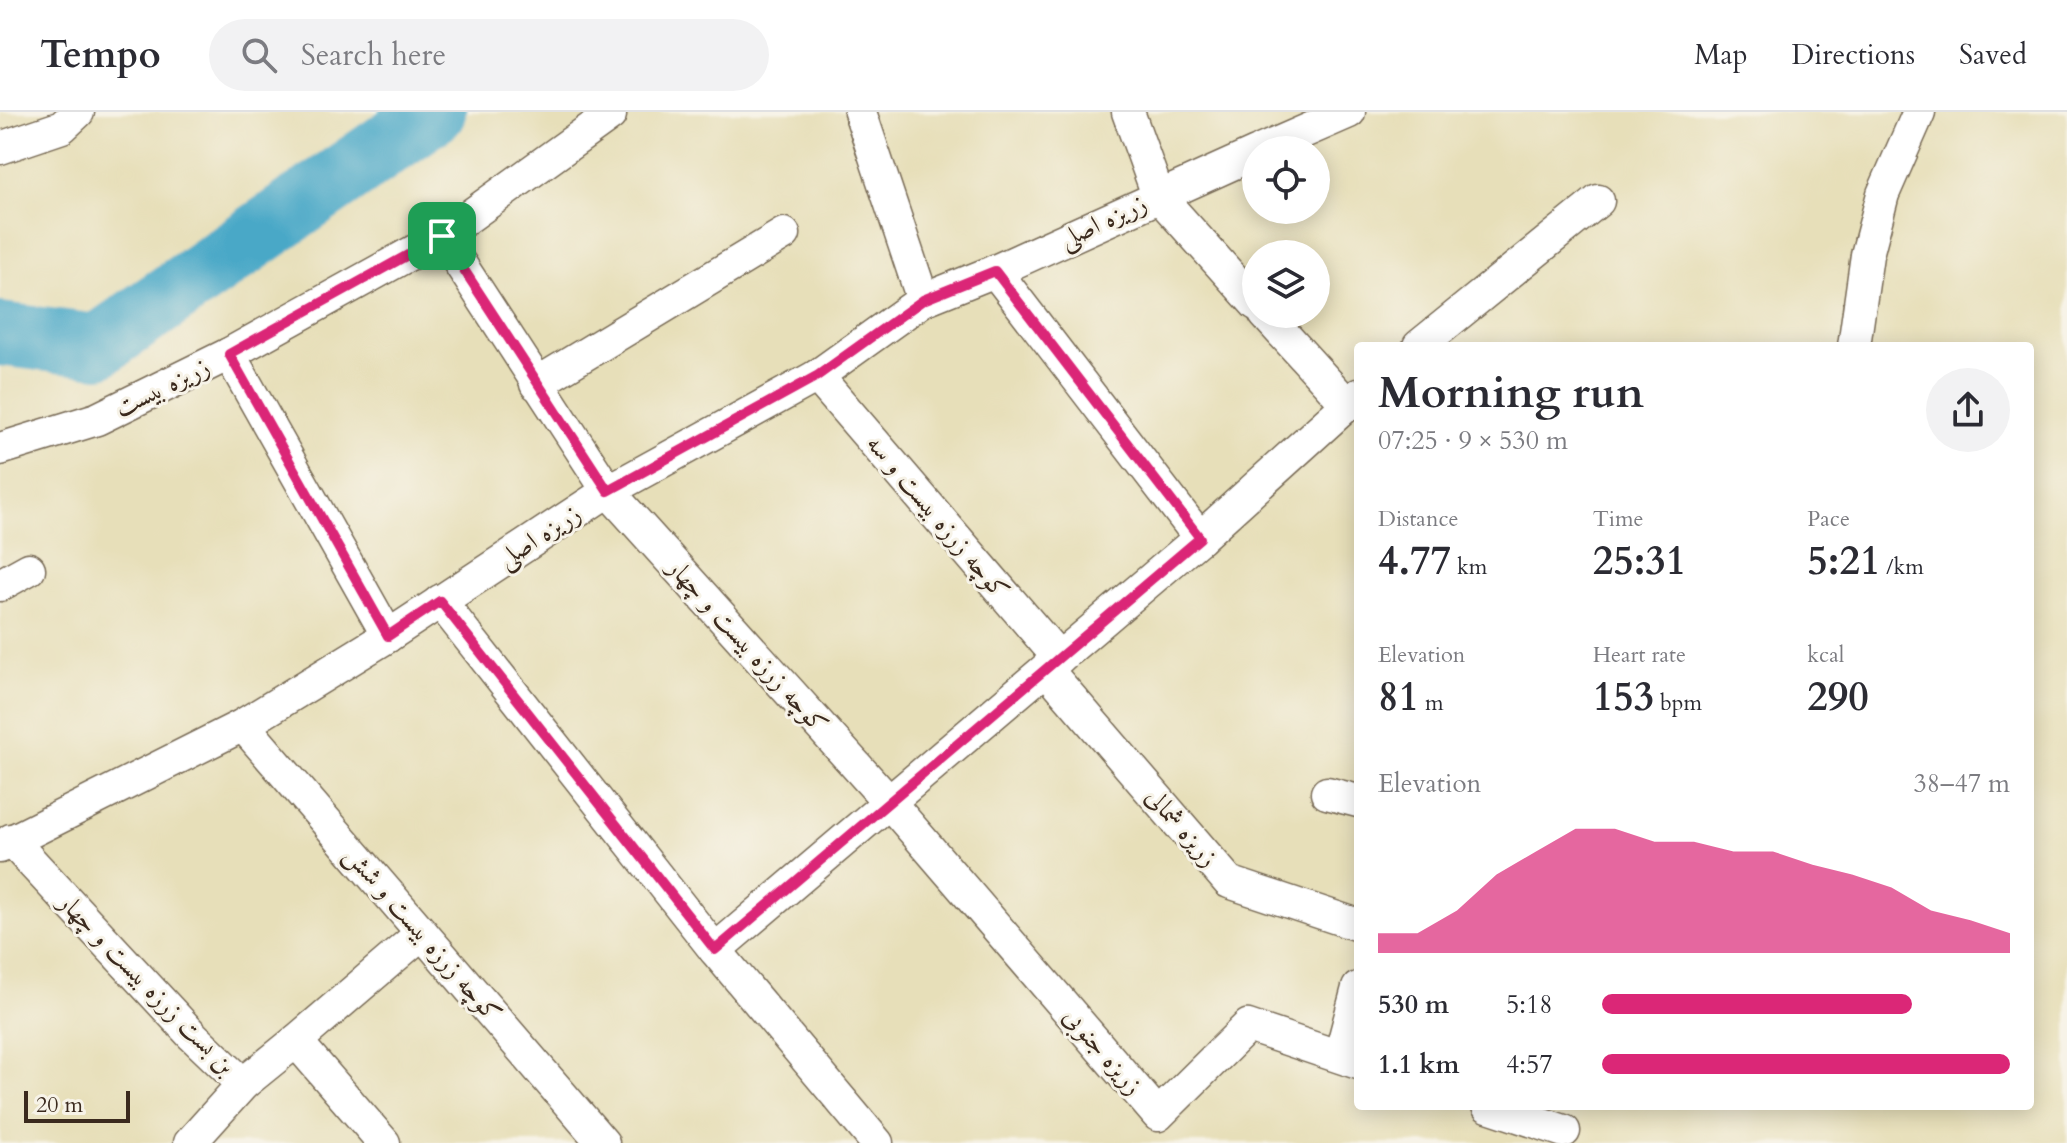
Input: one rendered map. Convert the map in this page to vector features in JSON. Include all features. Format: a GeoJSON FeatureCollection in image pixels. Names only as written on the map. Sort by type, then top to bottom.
{"type":"FeatureCollection","features":[{"type":"Feature","properties":{"kind":"street"},"geometry":{"type":"LineString","coordinates":[[0,148],[62,127],[78,112]]}},
{"type":"Feature","properties":{"kind":"street"},"geometry":{"type":"LineString","coordinates":[[860,112],[923,300]]}},
{"type":"Feature","properties":{"kind":"street"},"geometry":{"type":"LineString","coordinates":[[1128,112],[1158,195],[1242,288]]}},
{"type":"Feature","properties":{"kind":"street"},"geometry":{"type":"LineString","coordinates":[[1294,136],[1349,112]]}},
{"type":"Feature","properties":{"kind":"street"},"geometry":{"type":"LineString","coordinates":[[1855,342],[1867,255],[1879,209],[1919,112]]}},
{"type":"Feature","properties":{"kind":"street","name":"زریزه بیست"},"geometry":{"type":"LineString","coordinates":[[0,449],[97,419],[229,354],[442,236],[610,115]]}},
{"type":"Feature","properties":{"kind":"street","name":"زریزه اصلی"},"geometry":{"type":"LineString","coordinates":[[6,844],[243,725],[388,636],[608,491],[817,376],[923,300],[995,271],[1242,159]]}},
{"type":"Feature","properties":{"kind":"street"},"geometry":{"type":"LineString","coordinates":[[1424,342],[1598,201]]}},
{"type":"Feature","properties":{"kind":"street"},"geometry":{"type":"LineString","coordinates":[[536,384],[784,234]]}},
{"type":"Feature","properties":{"kind":"street","name":"کوچه زرزه بیست و چهار"},"geometry":{"type":"LineString","coordinates":[[442,236],[608,491],[889,802]]}},
{"type":"Feature","properties":{"kind":"street"},"geometry":{"type":"LineString","coordinates":[[995,271],[1200,538]]}},
{"type":"Feature","properties":{"kind":"street"},"geometry":{"type":"LineString","coordinates":[[715,950],[1200,538],[1352,400],[1279,328]]}},
{"type":"Feature","properties":{"kind":"street"},"geometry":{"type":"LineString","coordinates":[[229,354],[388,636]]}},
{"type":"Feature","properties":{"kind":"street","name":"کوچه زرزه بیست و سه"},"geometry":{"type":"LineString","coordinates":[[817,376],[1052,664]]}},
{"type":"Feature","properties":{"kind":"street"},"geometry":{"type":"LineString","coordinates":[[0,585],[29,569]]}},
{"type":"Feature","properties":{"kind":"street"},"geometry":{"type":"LineString","coordinates":[[440,601],[715,950],[877,1143]]}},
{"type":"Feature","properties":{"kind":"street","name":"زریزه شمالی"},"geometry":{"type":"LineString","coordinates":[[1052,664],[1229,882],[1354,924]]}},
{"type":"Feature","properties":{"kind":"street","name":"کوچه زرزه بیست و شش"},"geometry":{"type":"LineString","coordinates":[[243,725],[603,1143]]}},
{"type":"Feature","properties":{"kind":"street"},"geometry":{"type":"LineString","coordinates":[[1327,793],[1354,800]]}},
{"type":"Feature","properties":{"kind":"street","name":"زریزه جنوبی"},"geometry":{"type":"LineString","coordinates":[[889,802],[1158,1115],[1248,1026],[1349,1060]]}},
{"type":"Feature","properties":{"kind":"street","name":"بن بست زرزه بیست و چهار"},"geometry":{"type":"LineString","coordinates":[[6,844],[243,1084],[422,933]]}},
{"type":"Feature","properties":{"kind":"street"},"geometry":{"type":"LineString","coordinates":[[1349,1060],[1354,1020]]}},
{"type":"Feature","properties":{"kind":"street"},"geometry":{"type":"LineString","coordinates":[[296,1041],[384,1143]]}},
{"type":"Feature","properties":{"kind":"street"},"geometry":{"type":"LineString","coordinates":[[190,1143],[243,1084]]}},
{"type":"Feature","properties":{"kind":"street"},"geometry":{"type":"LineString","coordinates":[[1502,1110],[1563,1127]]}},
{"type":"Feature","properties":{"kind":"waterway"},"geometry":{"type":"LineString","coordinates":[[0,334],[98,346],[434,112]]}},
{"type":"Feature","properties":{"kind":"route"},"geometry":{"type":"LineString","coordinates":[[442,236],[608,491],[817,376],[923,300],[995,271],[1200,538],[715,950],[440,601],[388,636],[229,354],[442,236]]}}]}
